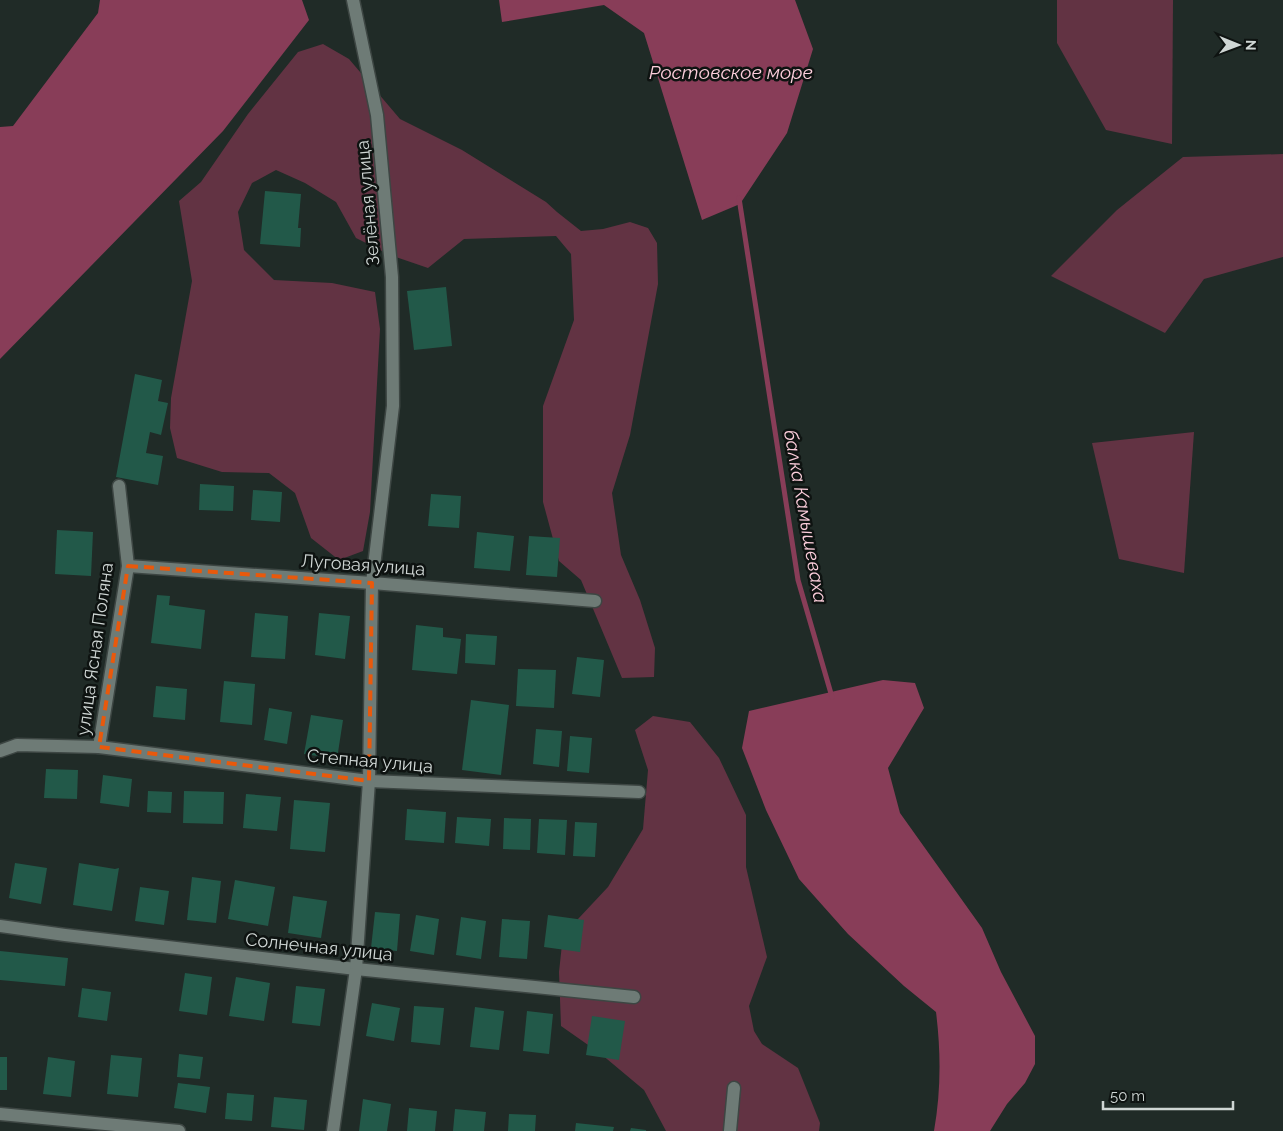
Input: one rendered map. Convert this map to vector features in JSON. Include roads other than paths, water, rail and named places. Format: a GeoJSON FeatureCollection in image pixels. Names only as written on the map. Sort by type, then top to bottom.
{"type":"FeatureCollection","features":[{"type":"Feature","properties":{"kind":"street","name":"Зелёная улица"},"geometry":{"type":"LineString","coordinates":[[333,1131],[356,969],[369,781],[372,583],[393,406],[392,277],[377,115],[353,0]]}},
{"type":"Feature","properties":{"kind":"street","name":"улица Ясная Поляна"},"geometry":{"type":"LineString","coordinates":[[0,751],[17,744],[99,747],[128,566],[119,486]]}},
{"type":"Feature","properties":{"kind":"street","name":"Луговая улица"},"geometry":{"type":"LineString","coordinates":[[128,566],[595,601]]}},
{"type":"Feature","properties":{"kind":"street","name":"Степная улица"},"geometry":{"type":"LineString","coordinates":[[99,747],[369,781],[639,792]]}},
{"type":"Feature","properties":{"kind":"street","name":"Солнечная улица"},"geometry":{"type":"LineString","coordinates":[[0,926],[65,936],[356,969],[634,997]]}},
{"type":"Feature","properties":{"kind":"street"},"geometry":{"type":"LineString","coordinates":[[730,1131],[734,1088]]}},
{"type":"Feature","properties":{"kind":"street"},"geometry":{"type":"LineString","coordinates":[[0,1114],[179,1131]]}},
{"type":"Feature","properties":{"kind":"water"},"geometry":{"type":"Polygon","coordinates":[[[100,0],[302,0],[309,20],[223,131],[0,359],[0,127],[13,126],[98,13],[100,0]]]}},
{"type":"Feature","properties":{"kind":"water","name":"Ростовское море"},"geometry":{"type":"Polygon","coordinates":[[[499,0],[795,0],[813,49],[787,133],[740,204],[702,220],[644,33],[604,5],[502,22],[499,0]]]}},
{"type":"Feature","properties":{"kind":"water"},"geometry":{"type":"Polygon","coordinates":[[[883,680],[915,683],[924,708],[888,768],[900,813],[982,928],[1001,972],[1035,1036],[1035,1064],[1025,1083],[1007,1104],[990,1131],[934,1131],[938,1102],[939,1072],[936,1012],[904,986],[848,934],[799,879],[766,810],[742,748],[749,711],[883,680]]]}},
{"type":"Feature","properties":{"kind":"waterway","name":"балка Камышеваха"},"geometry":{"type":"LineString","coordinates":[[739,198],[798,580],[832,697]]}}]}
